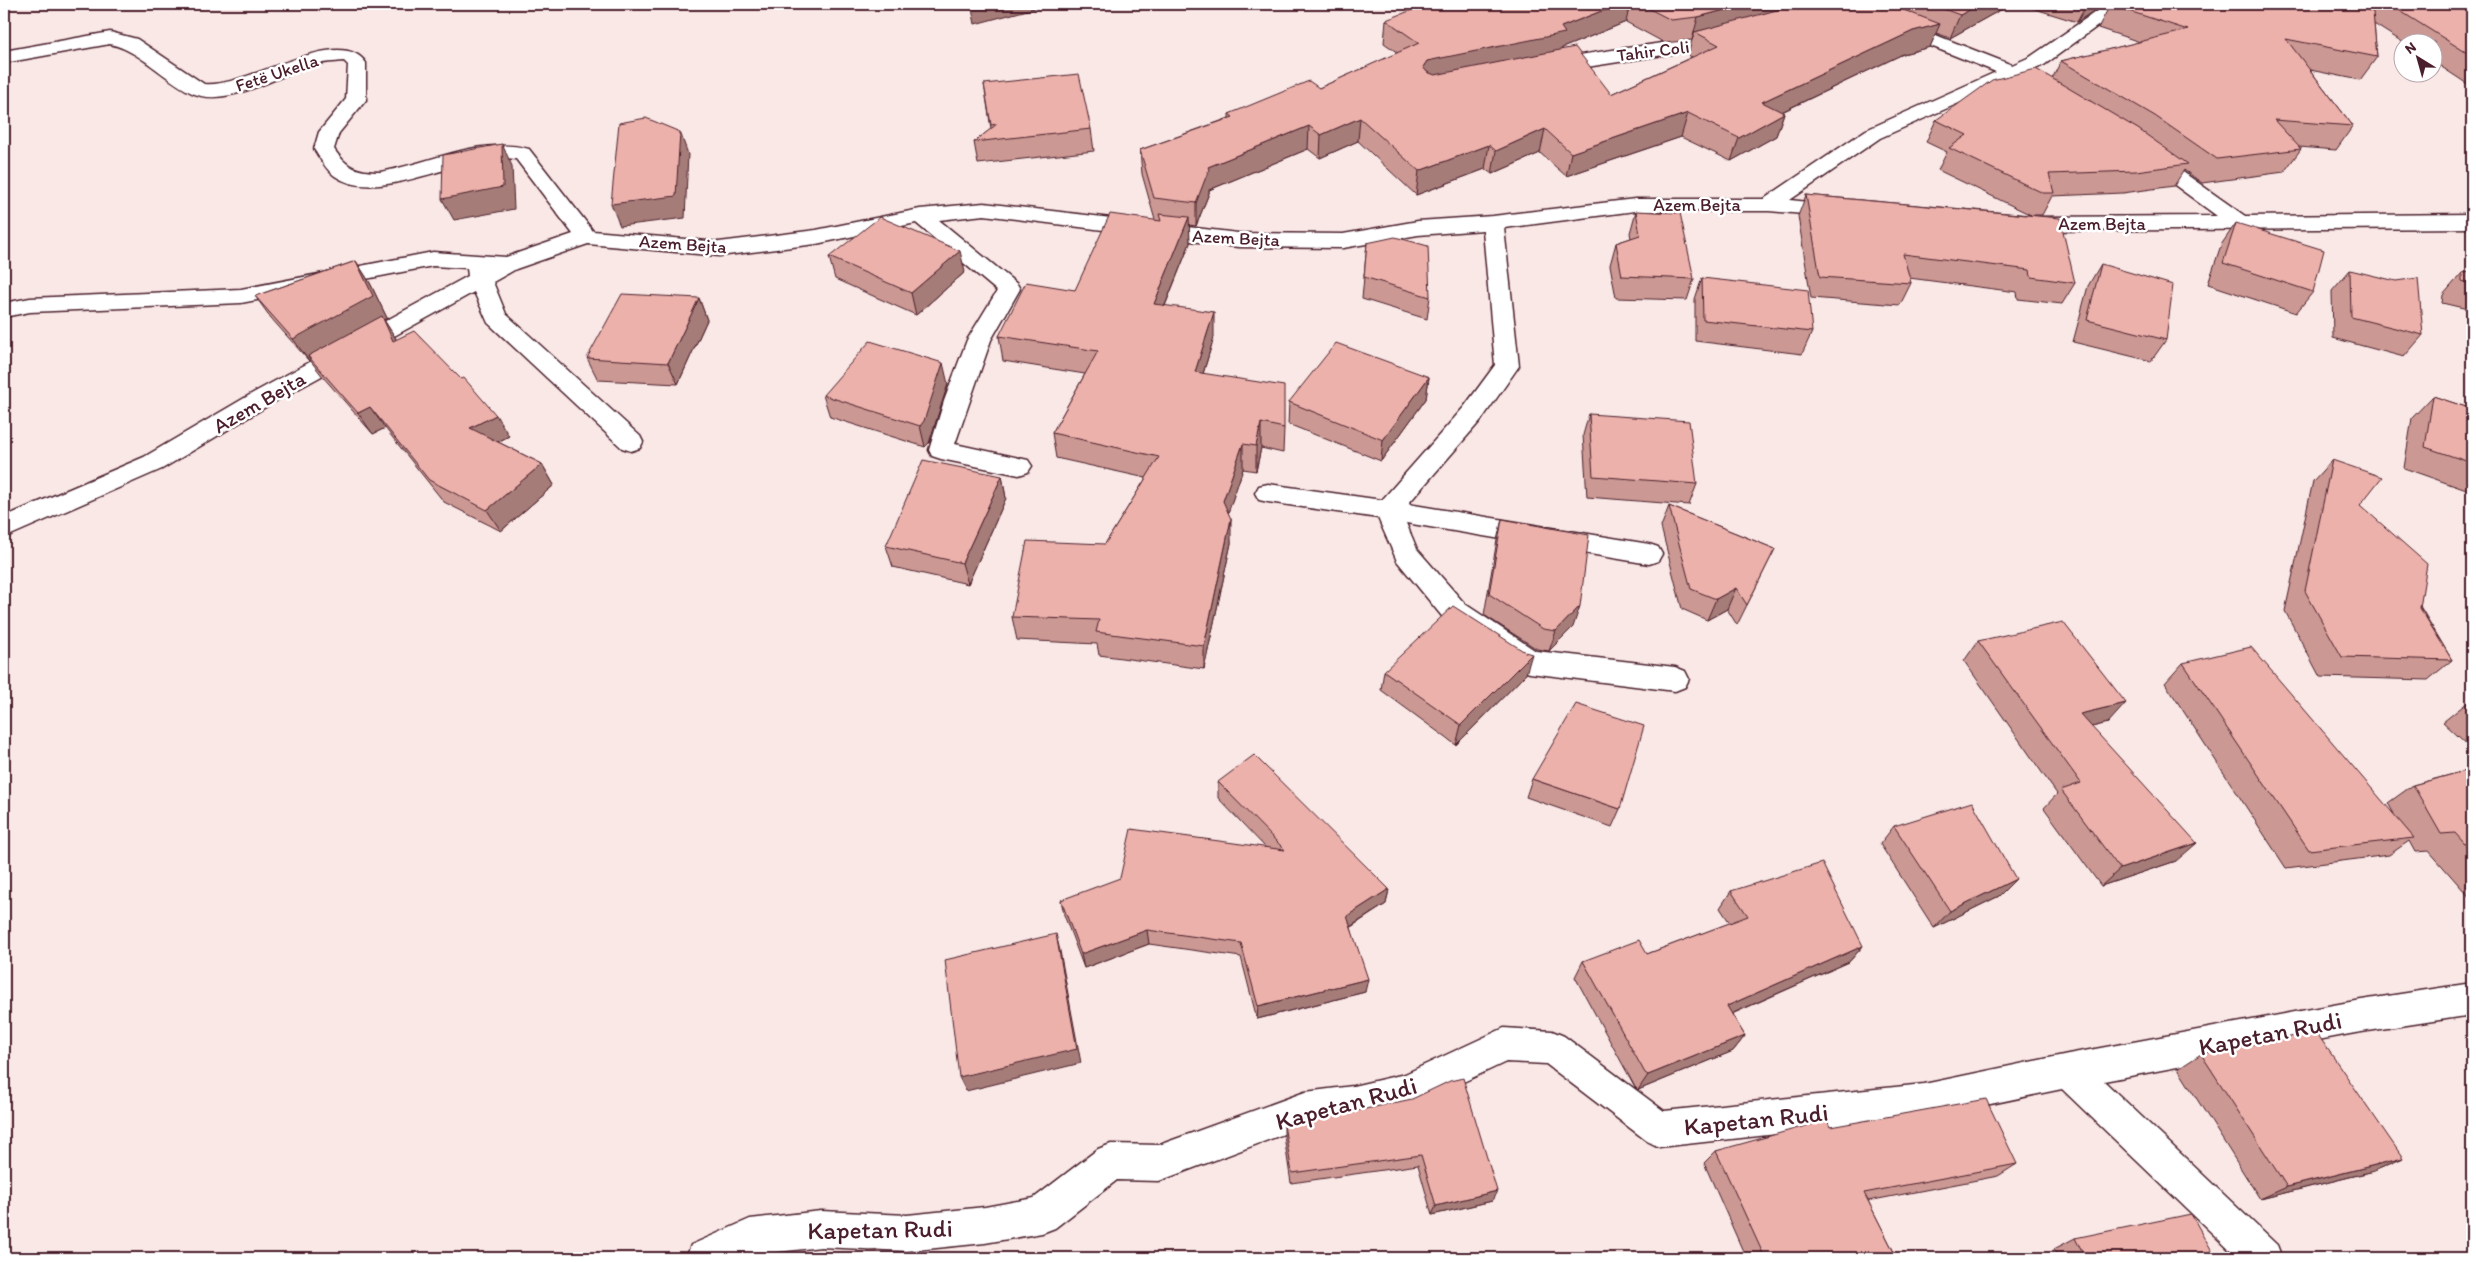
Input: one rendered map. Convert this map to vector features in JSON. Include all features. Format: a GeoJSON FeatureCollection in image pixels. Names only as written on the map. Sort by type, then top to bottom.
{"type":"FeatureCollection","features":[{"type":"Feature","properties":{"kind":"street"},"geometry":{"type":"LineString","coordinates":[[1768,206],[1873,134],[2036,61],[2119,4]]}},
{"type":"Feature","properties":{"kind":"street"},"geometry":{"type":"LineString","coordinates":[[1884,21],[2012,72],[2060,101]]}},
{"type":"Feature","properties":{"kind":"street","name":"Tahir Coli"},"geometry":{"type":"LineString","coordinates":[[1531,70],[1589,58],[1693,47],[1741,33]]}},
{"type":"Feature","properties":{"kind":"street","name":"Fetë Ukella"},"geometry":{"type":"LineString","coordinates":[[4,57],[110,38],[130,43],[199,89],[216,91],[238,87],[312,59],[348,55],[357,63],[356,100],[329,132],[324,149],[334,165],[347,175],[365,179],[388,177],[502,151],[522,153],[586,236]]}},
{"type":"Feature","properties":{"kind":"street"},"geometry":{"type":"LineString","coordinates":[[2133,146],[2241,223]]}},
{"type":"Feature","properties":{"kind":"street","name":"Azem Bejta"},"geometry":{"type":"LineString","coordinates":[[4,528],[153,463],[478,270],[508,264],[586,236],[719,249],[816,237],[920,216],[984,209],[1238,240],[1343,241],[1418,228],[1492,223],[1635,205],[1768,206],[1854,213]]}},
{"type":"Feature","properties":{"kind":"street"},"geometry":{"type":"LineString","coordinates":[[920,216],[1009,289],[979,340],[941,450],[1019,466]]}},
{"type":"Feature","properties":{"kind":"street","name":"Azem Bejta"},"geometry":{"type":"LineString","coordinates":[[2008,224],[2472,221]]}},
{"type":"Feature","properties":{"kind":"street"},"geometry":{"type":"LineString","coordinates":[[1388,510],[1473,413],[1507,366],[1492,223]]}},
{"type":"Feature","properties":{"kind":"street","name":"Azem Bejta"},"geometry":{"type":"LineString","coordinates":[[4,310],[30,305],[241,296],[342,275],[433,260],[478,270]]}},
{"type":"Feature","properties":{"kind":"street"},"geometry":{"type":"LineString","coordinates":[[478,270],[496,318],[631,442]]}},
{"type":"Feature","properties":{"kind":"street"},"geometry":{"type":"LineString","coordinates":[[1268,493],[1388,510],[1649,554]]}},
{"type":"Feature","properties":{"kind":"street"},"geometry":{"type":"LineString","coordinates":[[1388,510],[1406,554],[1455,612],[1530,662],[1675,678]]}},
{"type":"Feature","properties":{"kind":"street","name":"Kapetan Rudi"},"geometry":{"type":"LineString","coordinates":[[704,1258],[750,1236],[821,1229],[907,1233],[985,1225],[1042,1215],[1111,1162],[1159,1163],[1305,1109],[1353,1103],[1408,1091],[1504,1045],[1552,1048],[1659,1129],[1924,1101],[2068,1071],[2355,1017],[2472,999]]}},
{"type":"Feature","properties":{"kind":"street"},"geometry":{"type":"LineString","coordinates":[[2068,1071],[2264,1258]]}},
{"type":"Feature","properties":{"kind":"building"},"geometry":{"type":"Polygon","coordinates":[[[1428,4],[1443,4],[1449,8],[1462,4],[1619,4],[1561,27],[1565,33],[1427,61],[1423,67],[1427,72],[1435,75],[1575,47],[1611,94],[1719,45],[1695,32],[1799,4],[1888,4],[1940,24],[1913,31],[1762,102],[1784,113],[1739,138],[1688,113],[1571,153],[1545,129],[1496,151],[1489,145],[1419,171],[1360,118],[1321,135],[1309,126],[1208,167],[1209,169],[1196,203],[1154,198],[1140,150],[1233,117],[1229,114],[1309,81],[1319,88],[1419,43],[1386,20],[1428,4]]]}},
{"type":"Feature","properties":{"kind":"building"},"geometry":{"type":"Polygon","coordinates":[[[1640,4],[1747,4],[1698,17],[1671,20],[1640,4]]]}},
{"type":"Feature","properties":{"kind":"building"},"geometry":{"type":"Polygon","coordinates":[[[1930,4],[1981,4],[1960,15],[1930,4]]]}},
{"type":"Feature","properties":{"kind":"building"},"geometry":{"type":"Polygon","coordinates":[[[2351,4],[2373,12],[2377,57],[2286,39],[2353,126],[2274,120],[2301,149],[2217,159],[2155,116],[2061,61],[2188,30],[2110,5],[2351,4]]]}},
{"type":"Feature","properties":{"kind":"building"},"geometry":{"type":"Polygon","coordinates":[[[2389,4],[2472,4],[2472,56],[2444,38],[2444,32],[2434,32],[2389,4]]]}},
{"type":"Feature","properties":{"kind":"building"},"geometry":{"type":"Polygon","coordinates":[[[2036,69],[2138,129],[2188,164],[2136,171],[2049,174],[2054,193],[2043,193],[1949,148],[1967,135],[1936,120],[1992,80],[2036,69]]]}},
{"type":"Feature","properties":{"kind":"building"},"geometry":{"type":"Polygon","coordinates":[[[1079,74],[1091,129],[974,142],[997,124],[991,125],[984,84],[1079,74]]]}},
{"type":"Feature","properties":{"kind":"building"},"geometry":{"type":"Polygon","coordinates":[[[646,118],[680,132],[676,196],[611,204],[619,123],[646,118]]]}},
{"type":"Feature","properties":{"kind":"building"},"geometry":{"type":"Polygon","coordinates":[[[502,144],[503,187],[442,199],[443,155],[502,144]]]}},
{"type":"Feature","properties":{"kind":"building"},"geometry":{"type":"Polygon","coordinates":[[[1806,195],[2060,218],[2075,283],[2031,277],[2030,270],[1903,254],[1911,283],[1820,277],[1806,195]]]}},
{"type":"Feature","properties":{"kind":"building"},"geometry":{"type":"Polygon","coordinates":[[[1636,211],[1680,213],[1694,279],[1622,276],[1616,243],[1640,235],[1636,211]]]}},
{"type":"Feature","properties":{"kind":"building"},"geometry":{"type":"Polygon","coordinates":[[[1110,214],[1161,221],[1159,214],[1189,217],[1154,304],[1214,312],[1195,372],[1284,386],[1284,428],[1261,423],[1256,446],[1243,444],[1223,501],[1231,519],[1204,646],[1096,632],[1099,620],[1012,617],[1027,541],[1105,544],[1159,457],[1052,433],[1098,351],[999,336],[1026,282],[1075,290],[1110,214]]]}},
{"type":"Feature","properties":{"kind":"building"},"geometry":{"type":"Polygon","coordinates":[[[880,217],[960,251],[911,293],[829,257],[880,217]]]}},
{"type":"Feature","properties":{"kind":"building"},"geometry":{"type":"Polygon","coordinates":[[[2236,223],[2324,250],[2313,292],[2223,263],[2236,223]]]}},
{"type":"Feature","properties":{"kind":"building"},"geometry":{"type":"Polygon","coordinates":[[[1395,237],[1428,246],[1430,297],[1364,277],[1367,243],[1395,237]]]}},
{"type":"Feature","properties":{"kind":"building"},"geometry":{"type":"Polygon","coordinates":[[[356,261],[373,296],[293,339],[255,296],[356,261]]]}},
{"type":"Feature","properties":{"kind":"building"},"geometry":{"type":"Polygon","coordinates":[[[2101,264],[2173,285],[2166,340],[2087,320],[2101,264]]]}},
{"type":"Feature","properties":{"kind":"building"},"geometry":{"type":"Polygon","coordinates":[[[2350,270],[2396,281],[2418,278],[2423,335],[2351,317],[2350,270]]]}},
{"type":"Feature","properties":{"kind":"building"},"geometry":{"type":"Polygon","coordinates":[[[2472,272],[2472,284],[2462,281],[2462,273],[2472,272]]]}},
{"type":"Feature","properties":{"kind":"building"},"geometry":{"type":"Polygon","coordinates":[[[1702,278],[1808,290],[1812,332],[1703,320],[1702,278]]]}},
{"type":"Feature","properties":{"kind":"building"},"geometry":{"type":"Polygon","coordinates":[[[622,294],[699,298],[668,363],[587,358],[622,294]]]}},
{"type":"Feature","properties":{"kind":"building"},"geometry":{"type":"Polygon","coordinates":[[[382,316],[393,341],[414,331],[461,379],[464,378],[496,415],[470,428],[542,464],[487,510],[429,480],[370,407],[358,413],[308,356],[382,316]]]}},
{"type":"Feature","properties":{"kind":"building"},"geometry":{"type":"Polygon","coordinates":[[[870,341],[943,363],[924,421],[920,426],[823,395],[870,341]]]}},
{"type":"Feature","properties":{"kind":"building"},"geometry":{"type":"Polygon","coordinates":[[[1336,343],[1429,377],[1383,440],[1289,402],[1336,343]]]}},
{"type":"Feature","properties":{"kind":"building"},"geometry":{"type":"Polygon","coordinates":[[[2433,396],[2472,409],[2472,463],[2425,447],[2433,396]]]}},
{"type":"Feature","properties":{"kind":"building"},"geometry":{"type":"Polygon","coordinates":[[[1589,414],[1689,421],[1697,484],[1593,476],[1589,414]]]}},
{"type":"Feature","properties":{"kind":"building"},"geometry":{"type":"Polygon","coordinates":[[[923,460],[1002,476],[962,563],[886,546],[923,460]]]}},
{"type":"Feature","properties":{"kind":"building"},"geometry":{"type":"Polygon","coordinates":[[[2332,460],[2382,477],[2360,505],[2427,564],[2420,608],[2452,660],[2342,657],[2305,591],[2332,460]]]}},
{"type":"Feature","properties":{"kind":"building"},"geometry":{"type":"Polygon","coordinates":[[[1669,506],[1775,549],[1747,605],[1736,588],[1716,599],[1691,589],[1669,506]]]}},
{"type":"Feature","properties":{"kind":"building"},"geometry":{"type":"Polygon","coordinates":[[[1502,519],[1589,535],[1580,606],[1556,631],[1543,629],[1489,594],[1502,519]]]}},
{"type":"Feature","properties":{"kind":"building"},"geometry":{"type":"Polygon","coordinates":[[[1453,606],[1525,652],[1532,654],[1461,725],[1384,671],[1453,606]]]}},
{"type":"Feature","properties":{"kind":"building"},"geometry":{"type":"Polygon","coordinates":[[[2063,622],[2126,703],[2080,714],[2197,843],[2120,869],[2061,790],[2081,783],[1978,641],[2063,622]]]}},
{"type":"Feature","properties":{"kind":"building"},"geometry":{"type":"Polygon","coordinates":[[[2251,647],[2414,838],[2309,850],[2183,663],[2251,647]]]}},
{"type":"Feature","properties":{"kind":"building"},"geometry":{"type":"Polygon","coordinates":[[[1576,704],[1644,726],[1620,809],[1532,779],[1576,704]]]}},
{"type":"Feature","properties":{"kind":"building"},"geometry":{"type":"Polygon","coordinates":[[[1254,755],[1389,889],[1347,916],[1368,979],[1258,1006],[1241,943],[1147,930],[1081,954],[1061,900],[1120,878],[1131,829],[1285,850],[1218,782],[1254,755]]]}},
{"type":"Feature","properties":{"kind":"building"},"geometry":{"type":"Polygon","coordinates":[[[2472,769],[2472,852],[2455,833],[2441,834],[2413,785],[2472,769]]]}},
{"type":"Feature","properties":{"kind":"building"},"geometry":{"type":"Polygon","coordinates":[[[1972,802],[2016,879],[1950,911],[1894,826],[1972,802]]]}},
{"type":"Feature","properties":{"kind":"building"},"geometry":{"type":"Polygon","coordinates":[[[1822,863],[1863,946],[1727,1006],[1745,1036],[1648,1075],[1645,1073],[1583,961],[1639,940],[1647,954],[1748,916],[1731,891],[1822,863]]]}},
{"type":"Feature","properties":{"kind":"building"},"geometry":{"type":"Polygon","coordinates":[[[1056,934],[1077,1049],[959,1077],[945,960],[1056,934]]]}},
{"type":"Feature","properties":{"kind":"building"},"geometry":{"type":"Polygon","coordinates":[[[2316,1032],[2403,1158],[2287,1187],[2201,1054],[2316,1032]]]}},
{"type":"Feature","properties":{"kind":"building"},"geometry":{"type":"Polygon","coordinates":[[[1463,1078],[1497,1191],[1436,1206],[1421,1155],[1292,1173],[1284,1125],[1307,1117],[1356,1111],[1412,1099],[1450,1081],[1463,1078]]]}},
{"type":"Feature","properties":{"kind":"building"},"geometry":{"type":"Polygon","coordinates":[[[1986,1099],[2017,1164],[1864,1193],[1896,1256],[1887,1258],[1765,1258],[1716,1151],[1827,1120],[1830,1127],[1986,1099]]]}},
{"type":"Feature","properties":{"kind":"building"},"geometry":{"type":"Polygon","coordinates":[[[2191,1214],[2216,1258],[2085,1258],[2075,1238],[2191,1214]]]}}]}
